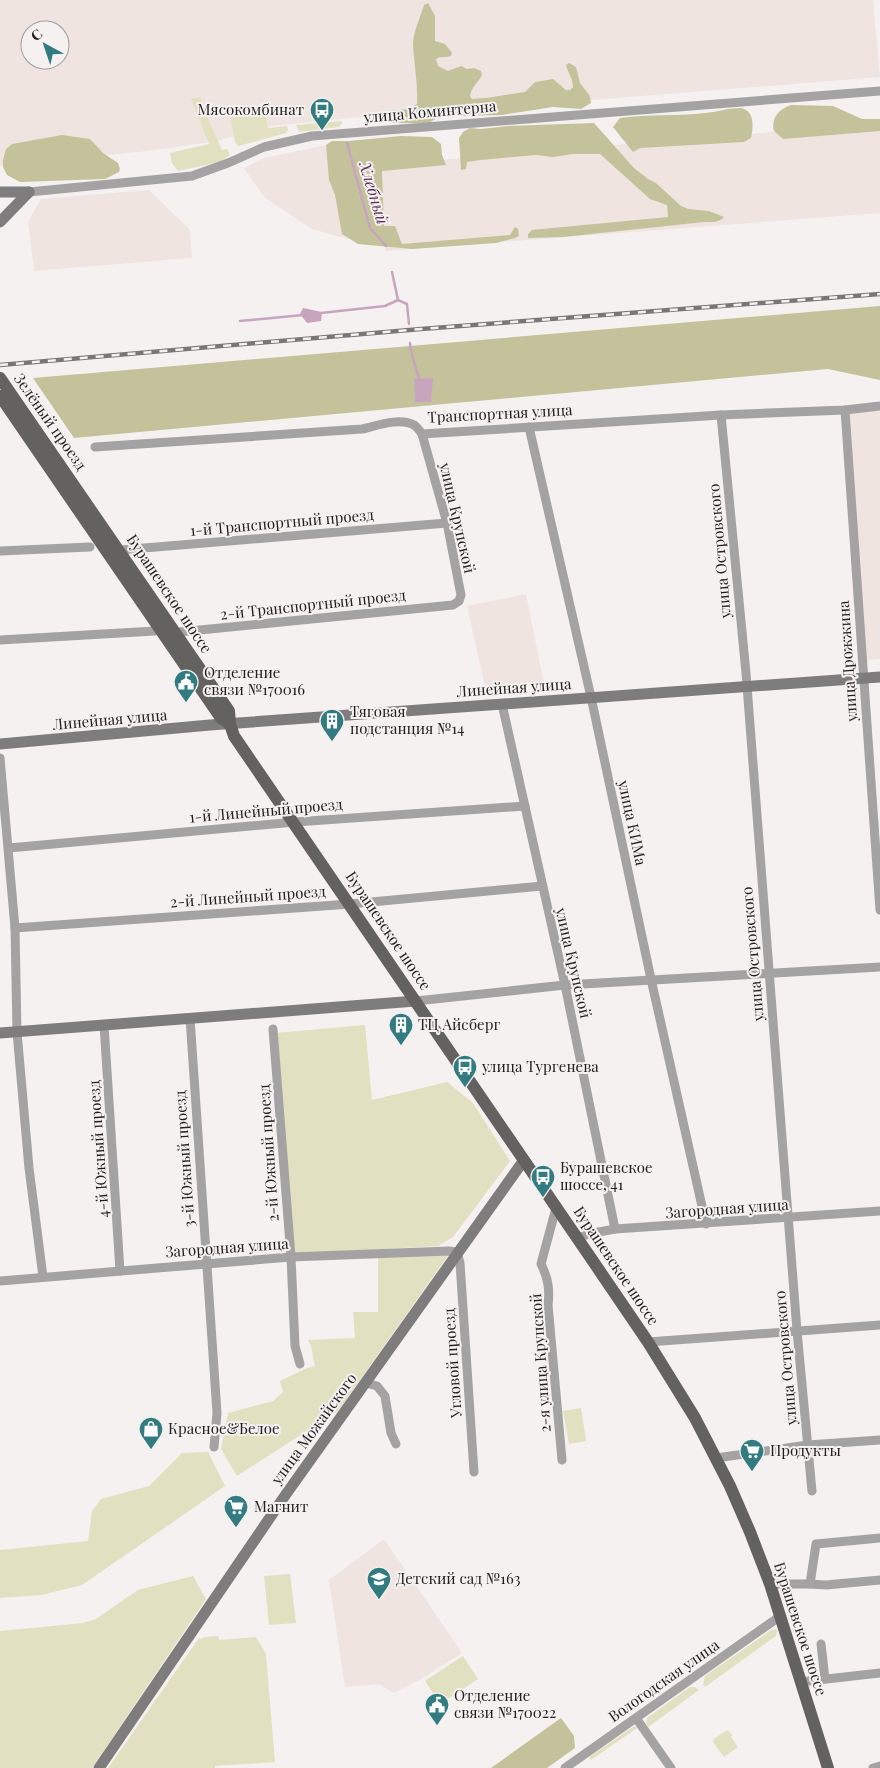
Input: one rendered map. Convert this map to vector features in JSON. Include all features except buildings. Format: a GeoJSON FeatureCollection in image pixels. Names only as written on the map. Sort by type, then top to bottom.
{"type":"FeatureCollection","features":[{"type":"Feature","properties":{"kind":"main road","name":"Зелёный проезд"},"geometry":{"type":"LineString","coordinates":[[0,378],[70,488]]}},
{"type":"Feature","properties":{"kind":"main road","name":"Зелёный проезд"},"geometry":{"type":"LineString","coordinates":[[0,396],[70,488]]}},
{"type":"Feature","properties":{"kind":"main road","name":"Бурашевское шоссе"},"geometry":{"type":"LineString","coordinates":[[70,488],[120,550],[229,711],[230,724],[237,740],[578,1238],[648,1342],[695,1418],[730,1486],[770,1584],[828,1768]]}},
{"type":"Feature","properties":{"kind":"main road","name":"Бурашевское шоссе"},"geometry":{"type":"LineString","coordinates":[[70,488],[159,629],[220,718],[230,724]]}},
{"type":"Feature","properties":{"kind":"street","name":"улица Коминтерна"},"geometry":{"type":"LineString","coordinates":[[29,192],[192,176],[264,147],[312,136],[880,91]]}},
{"type":"Feature","properties":{"kind":"street"},"geometry":{"type":"LineString","coordinates":[[1,221],[5,209],[0,193],[29,192]]}},
{"type":"Feature","properties":{"kind":"street"},"geometry":{"type":"LineString","coordinates":[[1,221],[29,192]]}},
{"type":"Feature","properties":{"kind":"street","name":"Транспортная улица"},"geometry":{"type":"LineString","coordinates":[[95,447],[362,429],[396,423],[415,425],[422,434],[721,415],[845,410],[880,406]]}},
{"type":"Feature","properties":{"kind":"street","name":"улица Дрожжина"},"geometry":{"type":"LineString","coordinates":[[845,410],[880,910]]}},
{"type":"Feature","properties":{"kind":"street","name":"улица Островского"},"geometry":{"type":"LineString","coordinates":[[721,415],[746,686],[797,1331],[812,1491]]}},
{"type":"Feature","properties":{"kind":"street","name":"улица КИМа"},"geometry":{"type":"LineString","coordinates":[[529,427],[592,697],[651,980],[706,1224]]}},
{"type":"Feature","properties":{"kind":"street","name":"улица Крупской"},"geometry":{"type":"LineString","coordinates":[[422,434],[447,523],[461,595],[459,601],[453,605]]}},
{"type":"Feature","properties":{"kind":"street","name":"1-й Транспортный проезд"},"geometry":{"type":"LineString","coordinates":[[120,550],[447,523]]}},
{"type":"Feature","properties":{"kind":"street"},"geometry":{"type":"LineString","coordinates":[[0,550],[90,547]]}},
{"type":"Feature","properties":{"kind":"street","name":"2-й Транспортный проезд"},"geometry":{"type":"LineString","coordinates":[[176,634],[179,632],[453,605]]}},
{"type":"Feature","properties":{"kind":"street"},"geometry":{"type":"LineString","coordinates":[[0,640],[156,631],[159,629]]}},
{"type":"Feature","properties":{"kind":"street","name":"Линейная улица"},"geometry":{"type":"LineString","coordinates":[[0,744],[230,724],[880,677]]}},
{"type":"Feature","properties":{"kind":"street","name":"улица Крупской"},"geometry":{"type":"LineString","coordinates":[[502,704],[565,985],[615,1230]]}},
{"type":"Feature","properties":{"kind":"street"},"geometry":{"type":"LineString","coordinates":[[0,758],[15,928],[17,1032],[43,1276]]}},
{"type":"Feature","properties":{"kind":"street","name":"1-й Линейный проезд"},"geometry":{"type":"LineString","coordinates":[[9,848],[294,822],[525,806]]}},
{"type":"Feature","properties":{"kind":"street","name":"2-й Линейный проезд"},"geometry":{"type":"LineString","coordinates":[[15,928],[350,904],[542,886]]}},
{"type":"Feature","properties":{"kind":"street"},"geometry":{"type":"LineString","coordinates":[[0,1033],[416,1001],[565,985],[880,967]]}},
{"type":"Feature","properties":{"kind":"street","name":"3-й Южный проезд"},"geometry":{"type":"LineString","coordinates":[[190,1018],[217,1413],[214,1447]]}},
{"type":"Feature","properties":{"kind":"street","name":"4-й Южный проезд"},"geometry":{"type":"LineString","coordinates":[[104,1025],[120,1271]]}},
{"type":"Feature","properties":{"kind":"street","name":"2-й Южный проезд"},"geometry":{"type":"LineString","coordinates":[[273,1029],[296,1346],[300,1364]]}},
{"type":"Feature","properties":{"kind":"street","name":"улица Можайского"},"geometry":{"type":"LineString","coordinates":[[99,1768],[284,1497],[372,1384],[457,1252],[524,1160]]}},
{"type":"Feature","properties":{"kind":"street","name":"2-я улица Крупской"},"geometry":{"type":"LineString","coordinates":[[556,1208],[540,1264],[547,1276],[550,1290],[548,1305],[562,1460]]}},
{"type":"Feature","properties":{"kind":"street","name":"Загородная улица"},"geometry":{"type":"LineString","coordinates":[[578,1238],[588,1234],[615,1230],[880,1211]]}},
{"type":"Feature","properties":{"kind":"street","name":"Загородная улица"},"geometry":{"type":"LineString","coordinates":[[0,1280],[291,1257],[390,1252],[457,1252]]}},
{"type":"Feature","properties":{"kind":"street","name":"Угловой проезд"},"geometry":{"type":"LineString","coordinates":[[457,1252],[460,1264],[474,1472]]}},
{"type":"Feature","properties":{"kind":"street"},"geometry":{"type":"LineString","coordinates":[[648,1342],[880,1324]]}},
{"type":"Feature","properties":{"kind":"street"},"geometry":{"type":"LineString","coordinates":[[372,1384],[385,1396],[391,1433],[396,1444]]}},
{"type":"Feature","properties":{"kind":"street"},"geometry":{"type":"LineString","coordinates":[[716,1458],[808,1445],[880,1440]]}},
{"type":"Feature","properties":{"kind":"street"},"geometry":{"type":"LineString","coordinates":[[810,1584],[816,1544],[880,1538]]}},
{"type":"Feature","properties":{"kind":"street"},"geometry":{"type":"LineString","coordinates":[[770,1584],[826,1586],[880,1580]]}},
{"type":"Feature","properties":{"kind":"street","name":"Вологодская улица"},"geometry":{"type":"LineString","coordinates":[[565,1768],[779,1617]]}},
{"type":"Feature","properties":{"kind":"street"},"geometry":{"type":"LineString","coordinates":[[821,1644],[825,1679]]}},
{"type":"Feature","properties":{"kind":"street"},"geometry":{"type":"LineString","coordinates":[[800,1682],[880,1673]]}},
{"type":"Feature","properties":{"kind":"street"},"geometry":{"type":"LineString","coordinates":[[636,1718],[671,1768]]}},
{"type":"Feature","properties":{"kind":"street"},"geometry":{"type":"LineString","coordinates":[[873,1768],[880,1766]]}},
{"type":"Feature","properties":{"kind":"shaded area"},"geometry":{"type":"Polygon","coordinates":[[[0,0],[873,0],[880,77],[592,100],[428,110],[272,126],[217,141],[156,150],[0,166],[0,0]]]}},
{"type":"Feature","properties":{"kind":"shaded area"},"geometry":{"type":"Polygon","coordinates":[[[428,3],[435,16],[435,41],[445,44],[452,53],[451,56],[436,59],[438,66],[448,71],[461,66],[481,71],[482,75],[470,96],[472,99],[525,92],[535,82],[553,79],[566,90],[570,90],[573,87],[566,65],[569,63],[576,67],[580,83],[590,96],[591,103],[581,109],[553,107],[502,115],[457,116],[449,109],[438,112],[435,119],[429,123],[393,123],[388,114],[390,111],[408,109],[417,104],[413,39],[424,5],[428,3]]]}},
{"type":"Feature","properties":{"kind":"shaded area"},"geometry":{"type":"Polygon","coordinates":[[[791,105],[833,106],[862,119],[880,119],[880,131],[783,139],[774,131],[773,126],[777,115],[791,105]]]}},
{"type":"Feature","properties":{"kind":"shaded area"},"geometry":{"type":"Polygon","coordinates":[[[742,108],[748,111],[752,118],[753,126],[751,138],[744,142],[640,148],[633,152],[613,127],[620,118],[701,114],[742,108]]]}},
{"type":"Feature","properties":{"kind":"shaded area"},"geometry":{"type":"Polygon","coordinates":[[[594,123],[634,168],[656,183],[681,206],[688,209],[709,211],[724,217],[715,222],[563,237],[528,238],[528,234],[532,230],[668,217],[667,205],[650,199],[600,154],[573,154],[553,157],[536,155],[481,160],[467,162],[466,169],[461,170],[459,138],[463,132],[470,128],[594,123]]]}},
{"type":"Feature","properties":{"kind":"shaded area"},"geometry":{"type":"Polygon","coordinates":[[[880,123],[880,213],[385,251],[377,165],[880,123]]]}},
{"type":"Feature","properties":{"kind":"shaded area"},"geometry":{"type":"Polygon","coordinates":[[[62,135],[90,139],[103,153],[118,163],[119,172],[105,179],[20,182],[7,175],[3,167],[3,160],[6,149],[12,144],[62,135]]]}},
{"type":"Feature","properties":{"kind":"shaded area"},"geometry":{"type":"Polygon","coordinates":[[[401,136],[432,137],[441,144],[442,155],[446,165],[382,171],[384,226],[395,226],[402,244],[510,235],[515,227],[518,229],[519,236],[496,243],[412,249],[358,244],[342,234],[335,195],[329,180],[326,145],[332,141],[401,136]]]}},
{"type":"Feature","properties":{"kind":"shaded area"},"geometry":{"type":"Polygon","coordinates":[[[331,144],[348,239],[312,229],[264,197],[244,168],[264,158],[331,144]]]}},
{"type":"Feature","properties":{"kind":"shaded area"},"geometry":{"type":"Polygon","coordinates":[[[149,190],[190,230],[192,258],[34,271],[28,222],[41,199],[149,190]]]}},
{"type":"Feature","properties":{"kind":"shaded area"},"geometry":{"type":"Polygon","coordinates":[[[880,306],[880,380],[828,369],[74,438],[33,378],[880,306]]]}},
{"type":"Feature","properties":{"kind":"shaded area"},"geometry":{"type":"Polygon","coordinates":[[[303,308],[322,312],[321,321],[307,323],[300,314],[303,308]]]}},
{"type":"Feature","properties":{"kind":"shaded area"},"geometry":{"type":"Polygon","coordinates":[[[433,378],[431,402],[415,402],[414,379],[433,378]]]}},
{"type":"Feature","properties":{"kind":"shaded area"},"geometry":{"type":"Polygon","coordinates":[[[880,410],[880,659],[866,660],[850,413],[880,410]]]}},
{"type":"Feature","properties":{"kind":"shaded area"},"geometry":{"type":"Polygon","coordinates":[[[526,594],[544,684],[486,691],[467,606],[526,594]]]}},
{"type":"Feature","properties":{"kind":"shaded area","name":"Детский сад №163"},"geometry":{"type":"Polygon","coordinates":[[[384,1539],[462,1653],[421,1679],[394,1693],[379,1684],[345,1687],[329,1580],[384,1539]]]}},
{"type":"Feature","properties":{"kind":"shaded area"},"geometry":{"type":"Polygon","coordinates":[[[561,1718],[574,1736],[575,1748],[547,1768],[491,1768],[561,1718]]]}},
{"type":"Feature","properties":{"kind":"green space"},"geometry":{"type":"Polygon","coordinates":[[[200,97],[222,150],[227,149],[230,155],[220,162],[178,171],[172,163],[170,153],[209,144],[191,99],[200,97]]]}},
{"type":"Feature","properties":{"kind":"green space"},"geometry":{"type":"Polygon","coordinates":[[[261,105],[265,109],[268,128],[287,126],[288,130],[286,133],[238,146],[235,142],[230,114],[233,110],[261,105]]]}},
{"type":"Feature","properties":{"kind":"green space"},"geometry":{"type":"Polygon","coordinates":[[[342,121],[339,127],[299,132],[296,125],[342,121]]]}},
{"type":"Feature","properties":{"kind":"green space"},"geometry":{"type":"Polygon","coordinates":[[[365,1025],[372,1100],[447,1082],[473,1103],[510,1161],[453,1237],[438,1246],[294,1254],[276,1033],[365,1025]]]}},
{"type":"Feature","properties":{"kind":"green space"},"geometry":{"type":"Polygon","coordinates":[[[447,1255],[338,1411],[237,1476],[221,1449],[228,1413],[273,1401],[283,1392],[280,1381],[315,1366],[308,1340],[355,1338],[353,1312],[378,1312],[378,1257],[447,1255]]]}},
{"type":"Feature","properties":{"kind":"green space"},"geometry":{"type":"Polygon","coordinates":[[[581,1408],[586,1441],[569,1444],[563,1411],[581,1408]]]}},
{"type":"Feature","properties":{"kind":"green space"},"geometry":{"type":"Polygon","coordinates":[[[208,1452],[225,1486],[82,1585],[41,1595],[0,1598],[0,1550],[88,1541],[92,1511],[101,1499],[149,1486],[182,1453],[208,1452]]]}},
{"type":"Feature","properties":{"kind":"green space"},"geometry":{"type":"Polygon","coordinates":[[[290,1574],[296,1623],[269,1625],[264,1576],[290,1574]]]}},
{"type":"Feature","properties":{"kind":"green space"},"geometry":{"type":"Polygon","coordinates":[[[193,1576],[206,1599],[92,1768],[0,1768],[0,1631],[83,1623],[96,1619],[138,1590],[193,1576]]]}},
{"type":"Feature","properties":{"kind":"green space"},"geometry":{"type":"Polygon","coordinates":[[[776,1629],[776,1636],[705,1687],[703,1685],[705,1676],[771,1630],[776,1629]]]}},
{"type":"Feature","properties":{"kind":"green space"},"geometry":{"type":"Polygon","coordinates":[[[218,1636],[219,1640],[256,1637],[266,1654],[275,1762],[215,1766],[215,1768],[108,1768],[199,1638],[218,1636]]]}},
{"type":"Feature","properties":{"kind":"green space"},"geometry":{"type":"Polygon","coordinates":[[[463,1656],[478,1679],[440,1704],[425,1681],[463,1656]]]}},
{"type":"Feature","properties":{"kind":"green space"},"geometry":{"type":"Polygon","coordinates":[[[690,1687],[695,1687],[699,1690],[648,1727],[646,1723],[647,1718],[690,1687]]]}},
{"type":"Feature","properties":{"kind":"green space"},"geometry":{"type":"Polygon","coordinates":[[[636,1726],[637,1728],[591,1760],[589,1757],[636,1726]]]}},
{"type":"Feature","properties":{"kind":"green space"},"geometry":{"type":"Polygon","coordinates":[[[727,1730],[733,1735],[731,1737],[738,1747],[724,1757],[713,1742],[714,1739],[727,1730]]]}},
{"type":"Feature","properties":{"kind":"waterway","name":"Хлебный"},"geometry":{"type":"LineString","coordinates":[[347,143],[370,228],[386,246]]}},
{"type":"Feature","properties":{"kind":"waterway","name":"Хлебный"},"geometry":{"type":"LineString","coordinates":[[392,272],[398,300],[407,304],[409,324]]}},
{"type":"Feature","properties":{"kind":"waterway"},"geometry":{"type":"LineString","coordinates":[[321,313],[385,306],[398,300]]}},
{"type":"Feature","properties":{"kind":"waterway"},"geometry":{"type":"LineString","coordinates":[[240,321],[303,315]]}},
{"type":"Feature","properties":{"kind":"waterway","name":"Хлебный"},"geometry":{"type":"LineString","coordinates":[[410,343],[419,379]]}},
{"type":"Feature","properties":{"kind":"railway"},"geometry":{"type":"LineString","coordinates":[[0,365],[421,329],[880,294]]}},
{"type":"Feature","properties":{"kind":"place","name":"Мясокомбинат"},"geometry":{"type":"Point","coordinates":[322,131]}},
{"type":"Feature","properties":{"kind":"place","name":"Отделение связи №170016"},"geometry":{"type":"Point","coordinates":[186,703]}},
{"type":"Feature","properties":{"kind":"place","name":"Тяговая подстанция №14"},"geometry":{"type":"Point","coordinates":[332,742]}},
{"type":"Feature","properties":{"kind":"place","name":"ТЦ Айсберг"},"geometry":{"type":"Point","coordinates":[401,1046]}},
{"type":"Feature","properties":{"kind":"place","name":"улица Тургенева"},"geometry":{"type":"Point","coordinates":[465,1088]}},
{"type":"Feature","properties":{"kind":"place","name":"Бурашевское шоссе, 41"},"geometry":{"type":"Point","coordinates":[543,1198]}},
{"type":"Feature","properties":{"kind":"place","name":"Красное&Белое"},"geometry":{"type":"Point","coordinates":[151,1450]}},
{"type":"Feature","properties":{"kind":"place","name":"Продукты"},"geometry":{"type":"Point","coordinates":[752,1472]}},
{"type":"Feature","properties":{"kind":"place","name":"Магнит"},"geometry":{"type":"Point","coordinates":[236,1528]}},
{"type":"Feature","properties":{"kind":"place","name":"Детский сад №163"},"geometry":{"type":"Point","coordinates":[379,1600]}},
{"type":"Feature","properties":{"kind":"place","name":"Отделение связи №170022"},"geometry":{"type":"Point","coordinates":[437,1726]}}]}
